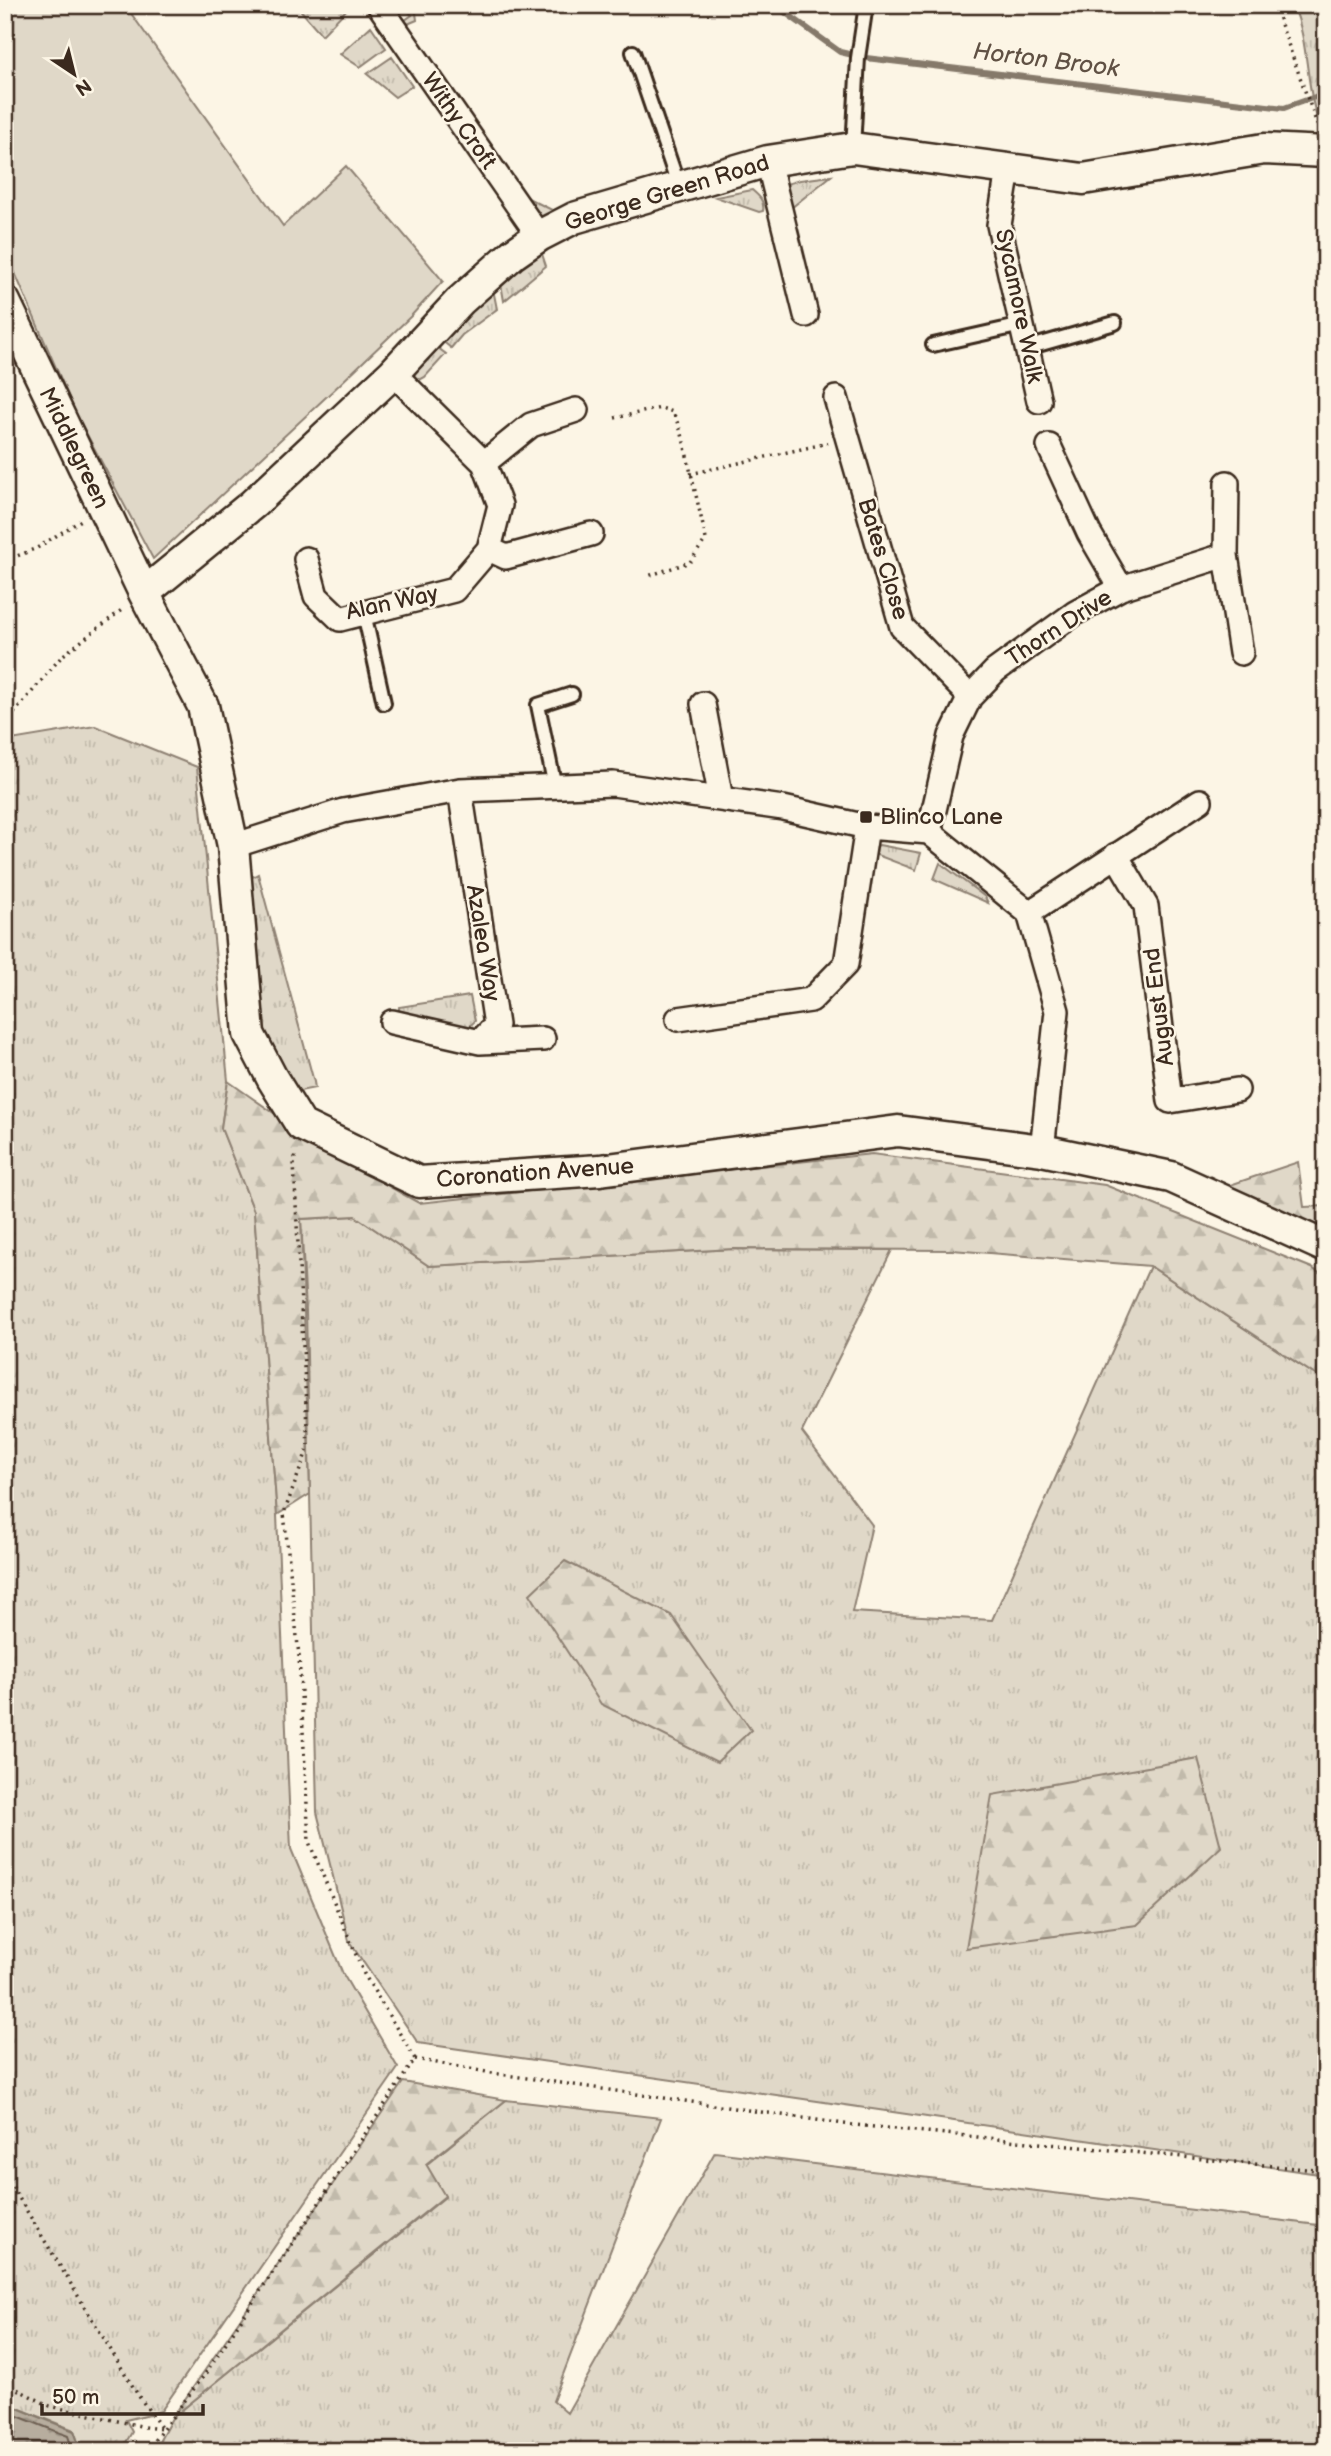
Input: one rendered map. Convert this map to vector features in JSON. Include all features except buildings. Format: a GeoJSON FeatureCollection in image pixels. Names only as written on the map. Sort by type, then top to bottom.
{"type":"FeatureCollection","features":[{"type":"Feature","properties":{"kind":"street","name":"Withy Croft"},"geometry":{"type":"LineString","coordinates":[[379,5],[539,236]]}},
{"type":"Feature","properties":{"kind":"street","name":"George Green Road"},"geometry":{"type":"LineString","coordinates":[[144,593],[254,504],[393,373],[460,301],[513,254],[539,236],[574,219],[768,161],[853,148],[1083,178],[1264,149],[1323,144]]}},
{"type":"Feature","properties":{"kind":"street"},"geometry":{"type":"LineString","coordinates":[[768,161],[806,315]]}},
{"type":"Feature","properties":{"kind":"street","name":"Sycamore Walk"},"geometry":{"type":"LineString","coordinates":[[1008,170],[999,225],[1039,401]]}},
{"type":"Feature","properties":{"kind":"street","name":"Middlegreen"},"geometry":{"type":"LineString","coordinates":[[5,302],[144,593]]}},
{"type":"Feature","properties":{"kind":"street","name":"Alan Way"},"geometry":{"type":"LineString","coordinates":[[306,559],[316,596],[340,619],[454,590],[489,549],[499,505],[484,463],[393,373]]}},
{"type":"Feature","properties":{"kind":"street","name":"Bates Close"},"geometry":{"type":"LineString","coordinates":[[836,398],[902,627],[970,696]]}},
{"type":"Feature","properties":{"kind":"street"},"geometry":{"type":"LineString","coordinates":[[484,463],[531,425],[576,410]]}},
{"type":"Feature","properties":{"kind":"street"},"geometry":{"type":"LineString","coordinates":[[1049,446],[1088,533],[1121,588]]}},
{"type":"Feature","properties":{"kind":"street"},"geometry":{"type":"LineString","coordinates":[[1227,483],[1226,555],[1241,653]]}},
{"type":"Feature","properties":{"kind":"street"},"geometry":{"type":"LineString","coordinates":[[489,549],[506,557],[592,534]]}},
{"type":"Feature","properties":{"kind":"street","name":"Thorn Drive"},"geometry":{"type":"LineString","coordinates":[[929,832],[951,736],[970,696],[995,671],[1065,621],[1121,588],[1226,555]]}},
{"type":"Feature","properties":{"kind":"street"},"geometry":{"type":"LineString","coordinates":[[144,593],[203,706],[233,846],[249,1034],[301,1125]]}},
{"type":"Feature","properties":{"kind":"street"},"geometry":{"type":"LineString","coordinates":[[703,704],[721,799]]}},
{"type":"Feature","properties":{"kind":"street"},"geometry":{"type":"LineString","coordinates":[[233,846],[343,811],[460,790],[613,784],[783,808],[867,827],[929,832],[1029,913],[1057,1011],[1042,1150]]}},
{"type":"Feature","properties":{"kind":"street","name":"Azalea Way"},"geometry":{"type":"LineString","coordinates":[[460,790],[496,1025],[480,1042]]}},
{"type":"Feature","properties":{"kind":"street"},"geometry":{"type":"LineString","coordinates":[[1029,913],[1200,800]]}},
{"type":"Feature","properties":{"kind":"street"},"geometry":{"type":"LineString","coordinates":[[678,1019],[811,1000],[846,964],[867,827]]}},
{"type":"Feature","properties":{"kind":"street","name":"August End"},"geometry":{"type":"LineString","coordinates":[[1116,855],[1146,906],[1170,1101],[1237,1090]]}},
{"type":"Feature","properties":{"kind":"street"},"geometry":{"type":"LineString","coordinates":[[392,1022],[480,1042],[543,1040]]}},
{"type":"Feature","properties":{"kind":"street","name":"Coronation Avenue"},"geometry":{"type":"LineString","coordinates":[[301,1125],[419,1182],[600,1170],[898,1130],[1042,1150],[1171,1177],[1326,1247]]}},
{"type":"Feature","properties":{"kind":"lane"},"geometry":{"type":"LineString","coordinates":[[853,148],[858,58],[866,5]]}},
{"type":"Feature","properties":{"kind":"lane"},"geometry":{"type":"LineString","coordinates":[[633,52],[679,188]]}},
{"type":"Feature","properties":{"kind":"lane"},"geometry":{"type":"LineString","coordinates":[[1027,348],[1115,323]]}},
{"type":"Feature","properties":{"kind":"lane"},"geometry":{"type":"LineString","coordinates":[[933,345],[1022,326]]}},
{"type":"Feature","properties":{"kind":"lane"},"geometry":{"type":"LineString","coordinates":[[364,613],[384,703]]}},
{"type":"Feature","properties":{"kind":"lane"},"geometry":{"type":"LineString","coordinates":[[555,787],[538,705],[572,694]]}},
{"type":"Feature","properties":{"kind":"path"},"geometry":{"type":"LineString","coordinates":[[1274,5],[1323,144]]}},
{"type":"Feature","properties":{"kind":"path"},"geometry":{"type":"LineString","coordinates":[[615,418],[661,408],[673,412],[682,434],[706,539],[690,562],[648,576]]}},
{"type":"Feature","properties":{"kind":"path"},"geometry":{"type":"LineString","coordinates":[[690,474],[848,439]]}},
{"type":"Feature","properties":{"kind":"path"},"geometry":{"type":"LineString","coordinates":[[5,561],[37,548],[102,507]]}},
{"type":"Feature","properties":{"kind":"path"},"geometry":{"type":"LineString","coordinates":[[5,724],[62,656],[144,593]]}},
{"type":"Feature","properties":{"kind":"path"},"geometry":{"type":"LineString","coordinates":[[301,1125],[294,1163],[308,1448],[284,1513],[299,1656],[309,1842],[364,1973],[415,2059],[492,2073],[844,2124],[1326,2171]]}},
{"type":"Feature","properties":{"kind":"path"},"geometry":{"type":"LineString","coordinates":[[146,2451],[203,2376],[415,2059]]}},
{"type":"Feature","properties":{"kind":"path"},"geometry":{"type":"LineString","coordinates":[[5,2175],[138,2395],[162,2428]]}},
{"type":"Feature","properties":{"kind":"path"},"geometry":{"type":"LineString","coordinates":[[5,2383],[50,2406],[145,2427],[162,2428]]}},
{"type":"Feature","properties":{"kind":"green space"},"geometry":{"type":"Polygon","coordinates":[[[5,5],[125,5],[283,226],[346,166],[443,281],[411,316],[153,559],[76,414],[5,250],[5,5]]]}},
{"type":"Feature","properties":{"kind":"green space"},"geometry":{"type":"Polygon","coordinates":[[[296,5],[333,5],[335,8],[351,5],[322,35],[296,5]]]}},
{"type":"Feature","properties":{"kind":"green space"},"geometry":{"type":"Polygon","coordinates":[[[381,5],[415,5],[417,20],[398,28],[398,25],[412,15],[406,9],[390,18],[381,5]]]}},
{"type":"Feature","properties":{"kind":"green space"},"geometry":{"type":"Polygon","coordinates":[[[1293,5],[1326,5],[1326,134],[1323,133],[1317,118],[1303,37],[1293,5]]]}},
{"type":"Feature","properties":{"kind":"green space"},"geometry":{"type":"Polygon","coordinates":[[[371,26],[386,48],[360,67],[340,54],[371,26]]]}},
{"type":"Feature","properties":{"kind":"green space"},"geometry":{"type":"Polygon","coordinates":[[[392,57],[412,86],[395,97],[367,74],[392,57]]]}},
{"type":"Feature","properties":{"kind":"green space"},"geometry":{"type":"Polygon","coordinates":[[[831,176],[786,212],[783,185],[831,176]]]}},
{"type":"Feature","properties":{"kind":"green space"},"geometry":{"type":"Polygon","coordinates":[[[512,190],[558,213],[544,217],[524,211],[512,190]]]}},
{"type":"Feature","properties":{"kind":"green space"},"geometry":{"type":"Polygon","coordinates":[[[752,190],[762,202],[763,211],[759,212],[716,197],[752,190]]]}},
{"type":"Feature","properties":{"kind":"green space"},"geometry":{"type":"Polygon","coordinates":[[[534,252],[542,254],[546,266],[504,301],[500,278],[534,252]]]}},
{"type":"Feature","properties":{"kind":"green space"},"geometry":{"type":"Polygon","coordinates":[[[490,287],[497,309],[462,335],[451,348],[441,340],[490,287]]]}},
{"type":"Feature","properties":{"kind":"green space"},"geometry":{"type":"Polygon","coordinates":[[[430,342],[446,354],[425,377],[414,383],[416,366],[430,342]]]}},
{"type":"Feature","properties":{"kind":"green space"},"geometry":{"type":"Polygon","coordinates":[[[95,726],[197,767],[228,1081],[221,1128],[254,1211],[277,1515],[291,1849],[343,1974],[398,2068],[161,2411],[126,2420],[132,2432],[121,2451],[81,2451],[74,2430],[5,2403],[5,741],[95,726]]]}},
{"type":"Feature","properties":{"kind":"green space"},"geometry":{"type":"Polygon","coordinates":[[[879,845],[921,853],[916,870],[869,852],[879,845]]]}},
{"type":"Feature","properties":{"kind":"green space"},"geometry":{"type":"Polygon","coordinates":[[[940,863],[985,897],[988,903],[934,879],[940,863]]]}},
{"type":"Feature","properties":{"kind":"green space"},"geometry":{"type":"Polygon","coordinates":[[[258,874],[315,1088],[290,1093],[269,1064],[239,884],[258,874]]]}},
{"type":"Feature","properties":{"kind":"green space"},"geometry":{"type":"Polygon","coordinates":[[[470,996],[475,1021],[467,1029],[404,1016],[399,1011],[399,1007],[470,996]]]}},
{"type":"Feature","properties":{"kind":"green space"},"geometry":{"type":"Polygon","coordinates":[[[228,1081],[322,1145],[419,1203],[872,1154],[1105,1185],[1312,1268],[1326,1278],[1326,1382],[1150,1266],[952,1250],[733,1249],[429,1266],[355,1216],[301,1219],[310,1494],[277,1515],[254,1211],[221,1128],[228,1081]]]}},
{"type":"Feature","properties":{"kind":"green space"},"geometry":{"type":"Polygon","coordinates":[[[1298,1162],[1304,1207],[1326,1206],[1326,1233],[1299,1224],[1264,1203],[1224,1187],[1298,1162]]]}},
{"type":"Feature","properties":{"kind":"green space"},"geometry":{"type":"Polygon","coordinates":[[[355,1216],[429,1266],[733,1249],[892,1250],[802,1432],[872,1525],[852,1612],[992,1620],[1150,1266],[1326,1382],[1326,2175],[418,2043],[349,1941],[317,1812],[306,1311],[301,1219],[355,1216]]]}},
{"type":"Feature","properties":{"kind":"green space"},"geometry":{"type":"Polygon","coordinates":[[[565,1561],[671,1615],[751,1730],[717,1762],[601,1704],[530,1594],[565,1561]]]}},
{"type":"Feature","properties":{"kind":"green space"},"geometry":{"type":"Polygon","coordinates":[[[1198,1758],[1221,1847],[1137,1925],[966,1948],[992,1795],[1198,1758]]]}},
{"type":"Feature","properties":{"kind":"green space"},"geometry":{"type":"Polygon","coordinates":[[[403,2082],[506,2100],[426,2164],[445,2196],[172,2418],[403,2082]]]}},
{"type":"Feature","properties":{"kind":"green space"},"geometry":{"type":"Polygon","coordinates":[[[506,2100],[661,2118],[553,2401],[567,2413],[715,2152],[1326,2226],[1326,2451],[154,2451],[172,2418],[445,2197],[426,2165],[506,2100]]]}},
{"type":"Feature","properties":{"kind":"water"},"geometry":{"type":"Polygon","coordinates":[[[5,2403],[74,2431],[81,2451],[5,2451],[5,2403]]]}},
{"type":"Feature","properties":{"kind":"waterway","name":"Horton Brook"},"geometry":{"type":"LineString","coordinates":[[775,5],[840,52],[866,58],[1284,108],[1315,97],[1326,98]]}},
{"type":"Feature","properties":{"kind":"place","name":"Blinco Lane"},"geometry":{"type":"Point","coordinates":[866,817]}}]}
